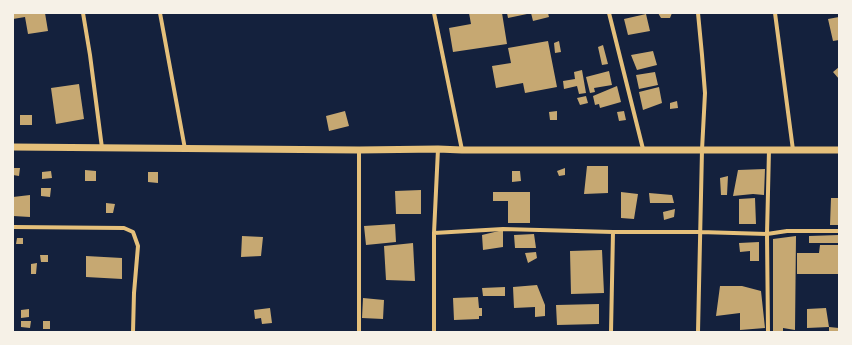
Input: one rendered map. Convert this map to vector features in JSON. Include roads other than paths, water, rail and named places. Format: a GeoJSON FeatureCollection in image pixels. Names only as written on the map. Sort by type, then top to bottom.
{"type":"FeatureCollection","features":[{"type":"Feature","properties":{"kind":"street"},"geometry":{"type":"LineString","coordinates":[[83,13],[90,54],[102,148]]}},
{"type":"Feature","properties":{"kind":"street"},"geometry":{"type":"LineString","coordinates":[[160,13],[185,149]]}},
{"type":"Feature","properties":{"kind":"street"},"geometry":{"type":"LineString","coordinates":[[434,13],[462,150]]}},
{"type":"Feature","properties":{"kind":"street"},"geometry":{"type":"LineString","coordinates":[[609,13],[643,149]]}},
{"type":"Feature","properties":{"kind":"street"},"geometry":{"type":"LineString","coordinates":[[698,13],[705,93],[702,150],[698,332]]}},
{"type":"Feature","properties":{"kind":"street"},"geometry":{"type":"LineString","coordinates":[[775,13],[793,150]]}},
{"type":"Feature","properties":{"kind":"street"},"geometry":{"type":"LineString","coordinates":[[13,147],[359,150],[839,150]]}},
{"type":"Feature","properties":{"kind":"street"},"geometry":{"type":"LineString","coordinates":[[434,332],[434,233],[438,149]]}},
{"type":"Feature","properties":{"kind":"street"},"geometry":{"type":"LineString","coordinates":[[359,150],[359,332]]}},
{"type":"Feature","properties":{"kind":"street"},"geometry":{"type":"LineString","coordinates":[[768,332],[767,234],[769,150]]}},
{"type":"Feature","properties":{"kind":"street"},"geometry":{"type":"LineString","coordinates":[[13,227],[124,228],[133,232],[138,246],[134,293],[133,332]]}},
{"type":"Feature","properties":{"kind":"street"},"geometry":{"type":"LineString","coordinates":[[434,233],[503,229],[767,234],[787,231],[839,232]]}},
{"type":"Feature","properties":{"kind":"street"},"geometry":{"type":"LineString","coordinates":[[611,332],[612,232]]}}]}
